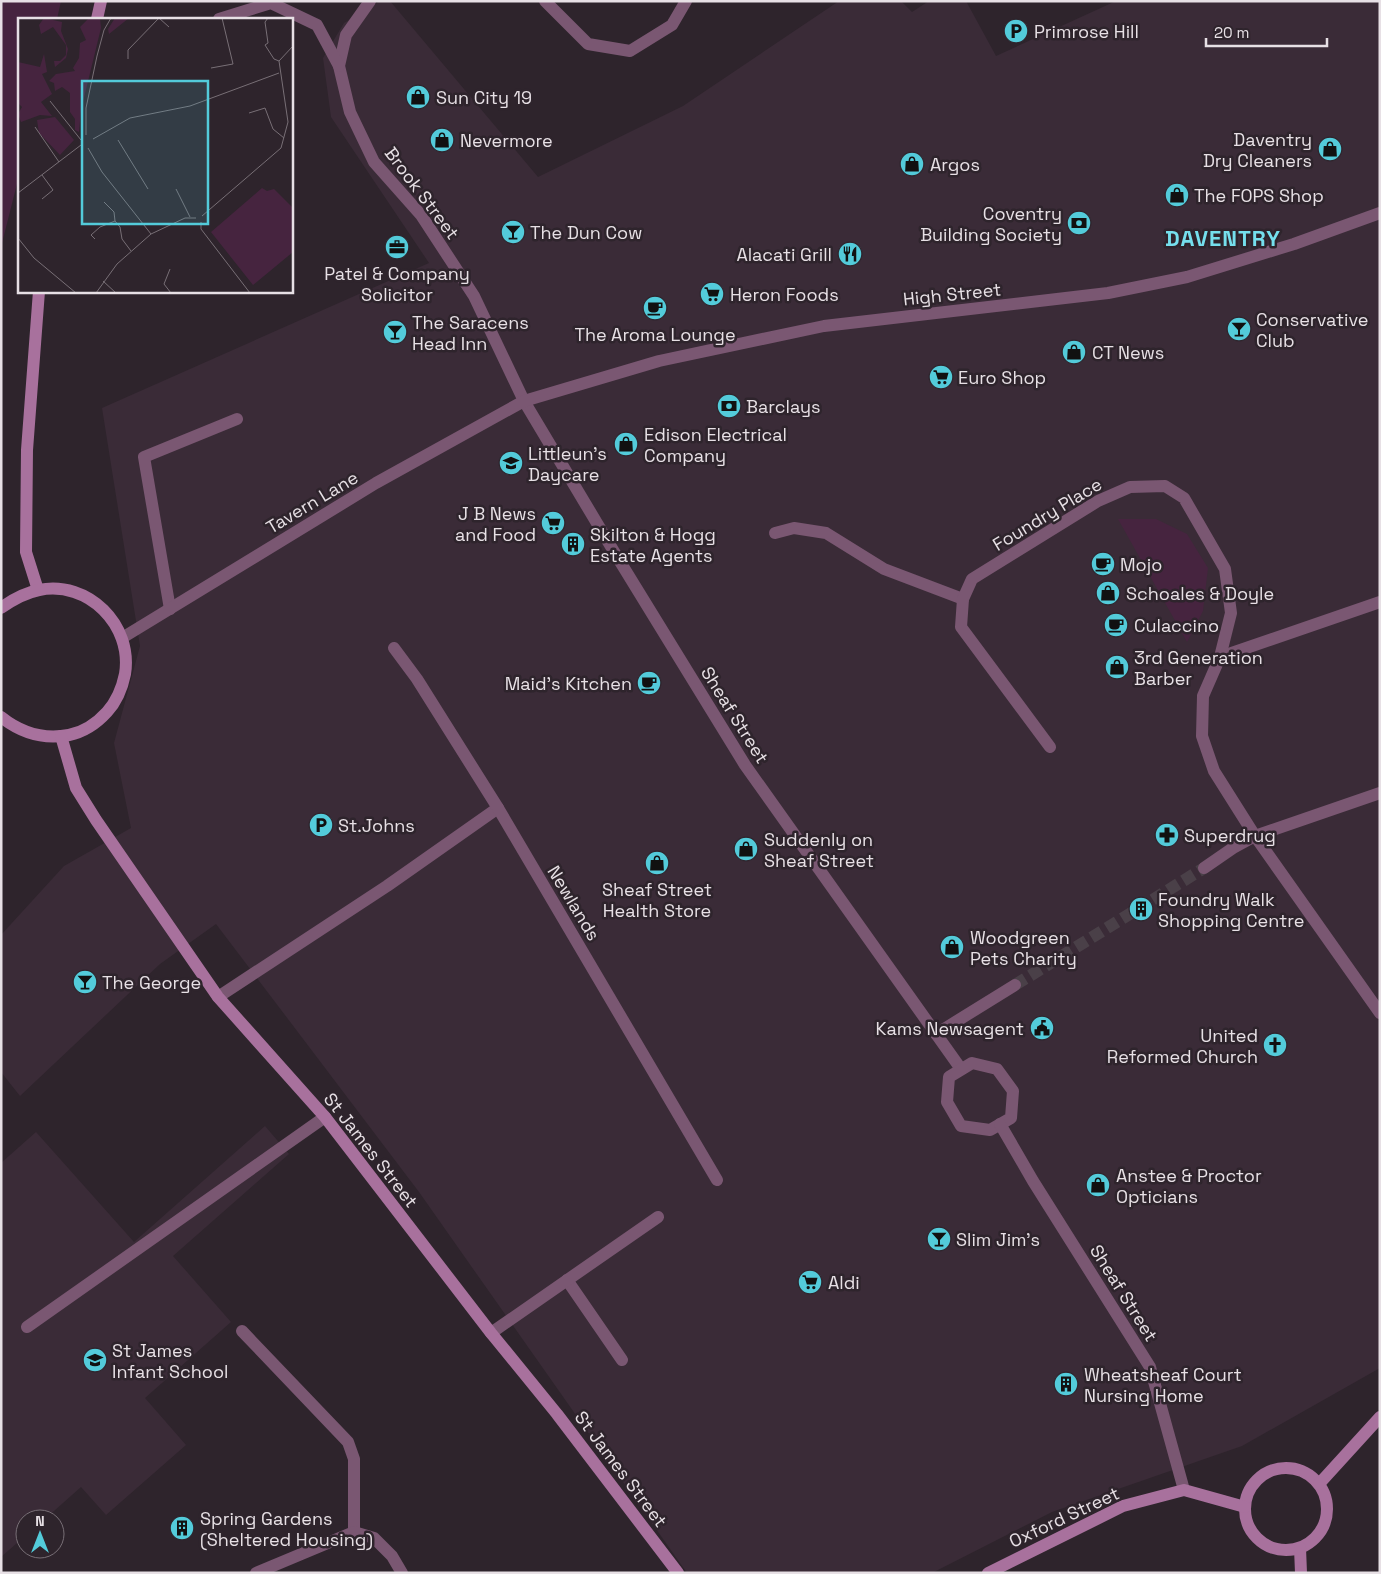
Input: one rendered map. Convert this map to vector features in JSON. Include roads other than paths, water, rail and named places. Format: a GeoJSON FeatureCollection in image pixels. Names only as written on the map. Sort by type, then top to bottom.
{"type":"FeatureCollection","features":[{"type":"Feature","properties":{"kind":"main road"},"geometry":{"type":"LineString","coordinates":[[97,18],[100,1]]}},
{"type":"Feature","properties":{"kind":"main road"},"geometry":{"type":"LineString","coordinates":[[38,590],[26,552],[27,450],[39,292]]}},
{"type":"Feature","properties":{"kind":"main road"},"geometry":{"type":"LineString","coordinates":[[1,608],[15,598],[38,590],[67,590],[82,595],[96,603],[117,626],[126,653],[123,686],[117,698],[101,718],[91,726],[77,733],[61,736],[36,736],[22,731],[1,717]]}},
{"type":"Feature","properties":{"kind":"main road","name":"St James Street"},"geometry":{"type":"LineString","coordinates":[[61,736],[76,788],[218,997],[325,1117],[557,1414],[678,1573]]}},
{"type":"Feature","properties":{"kind":"main road"},"geometry":{"type":"LineString","coordinates":[[1319,1484],[1380,1417]]}},
{"type":"Feature","properties":{"kind":"main road"},"geometry":{"type":"LineString","coordinates":[[1288,1468],[1298,1469],[1311,1476],[1319,1484],[1326,1497],[1327,1512],[1319,1534],[1308,1544],[1300,1548],[1286,1550],[1274,1548],[1258,1539],[1246,1521],[1245,1507],[1250,1488],[1260,1476],[1273,1470],[1288,1468]]}},
{"type":"Feature","properties":{"kind":"main road"},"geometry":{"type":"LineString","coordinates":[[1184,1490],[1245,1507]]}},
{"type":"Feature","properties":{"kind":"main road","name":"Oxford Street"},"geometry":{"type":"LineString","coordinates":[[988,1573],[1122,1506],[1184,1490]]}},
{"type":"Feature","properties":{"kind":"main road"},"geometry":{"type":"LineString","coordinates":[[1300,1548],[1301,1573]]}},
{"type":"Feature","properties":{"kind":"street","name":"Brook Street"},"geometry":{"type":"LineString","coordinates":[[370,1],[346,35],[339,66],[350,112],[374,162],[420,215],[474,296],[524,401]]}},
{"type":"Feature","properties":{"kind":"street"},"geometry":{"type":"LineString","coordinates":[[545,1],[588,44],[630,51],[672,25],[686,1]]}},
{"type":"Feature","properties":{"kind":"street"},"geometry":{"type":"LineString","coordinates":[[222,18],[271,3],[318,25],[339,66]]}},
{"type":"Feature","properties":{"kind":"street","name":"High Street"},"geometry":{"type":"LineString","coordinates":[[524,401],[658,361],[824,326],[1108,293],[1187,277],[1294,244],[1380,213]]}},
{"type":"Feature","properties":{"kind":"street","name":"Tavern Lane"},"geometry":{"type":"LineString","coordinates":[[122,638],[376,483],[524,401]]}},
{"type":"Feature","properties":{"kind":"street","name":"Sheaf Street"},"geometry":{"type":"LineString","coordinates":[[524,401],[745,765],[961,1069]]}},
{"type":"Feature","properties":{"kind":"street"},"geometry":{"type":"LineString","coordinates":[[170,609],[144,457],[237,419]]}},
{"type":"Feature","properties":{"kind":"street","name":"Foundry Place"},"geometry":{"type":"LineString","coordinates":[[963,599],[972,578],[1098,501],[1130,487],[1165,486],[1184,498],[1225,569],[1231,613],[1220,657],[1203,696],[1202,736],[1214,771],[1255,836],[1380,1013]]}},
{"type":"Feature","properties":{"kind":"street"},"geometry":{"type":"LineString","coordinates":[[775,533],[794,528],[826,534],[884,569],[963,599],[961,627],[1050,747]]}},
{"type":"Feature","properties":{"kind":"street"},"geometry":{"type":"LineString","coordinates":[[1220,657],[1380,602]]}},
{"type":"Feature","properties":{"kind":"street","name":"Newlands"},"geometry":{"type":"LineString","coordinates":[[394,648],[417,679],[498,808],[717,1180]]}},
{"type":"Feature","properties":{"kind":"street"},"geometry":{"type":"LineString","coordinates":[[1204,868],[1233,848],[1255,836],[1380,793]]}},
{"type":"Feature","properties":{"kind":"street"},"geometry":{"type":"LineString","coordinates":[[218,997],[387,886],[498,808]]}},
{"type":"Feature","properties":{"kind":"street"},"geometry":{"type":"LineString","coordinates":[[936,1034],[1015,985]]}},
{"type":"Feature","properties":{"kind":"street"},"geometry":{"type":"LineString","coordinates":[[972,1063],[997,1068],[1013,1091],[1011,1118],[1000,1124],[990,1130],[961,1126],[947,1102],[948,1077],[972,1063]]}},
{"type":"Feature","properties":{"kind":"street"},"geometry":{"type":"LineString","coordinates":[[27,1327],[325,1117]]}},
{"type":"Feature","properties":{"kind":"street","name":"Sheaf Street"},"geometry":{"type":"LineString","coordinates":[[1000,1124],[1033,1181],[1150,1367],[1184,1490]]}},
{"type":"Feature","properties":{"kind":"street"},"geometry":{"type":"LineString","coordinates":[[492,1333],[658,1217]]}},
{"type":"Feature","properties":{"kind":"street"},"geometry":{"type":"LineString","coordinates":[[567,1280],[622,1360]]}},
{"type":"Feature","properties":{"kind":"street"},"geometry":{"type":"LineString","coordinates":[[242,1331],[348,1442],[354,1459],[354,1532]]}},
{"type":"Feature","properties":{"kind":"street"},"geometry":{"type":"LineString","coordinates":[[256,1573],[354,1532],[374,1538],[392,1556],[402,1573]]}},
{"type":"Feature","properties":{"kind":"tunnel"},"geometry":{"type":"LineString","coordinates":[[1015,985],[1204,868]]}},
{"type":"Feature","properties":{"kind":"place","name":"Primrose Hill"},"geometry":{"type":"Point","coordinates":[1016,31]}},
{"type":"Feature","properties":{"kind":"place","name":"Sun City 19"},"geometry":{"type":"Point","coordinates":[418,97]}},
{"type":"Feature","properties":{"kind":"place","name":"Nevermore"},"geometry":{"type":"Point","coordinates":[442,140]}},
{"type":"Feature","properties":{"kind":"place","name":"Daventry Dry Cleaners"},"geometry":{"type":"Point","coordinates":[1330,149]}},
{"type":"Feature","properties":{"kind":"place","name":"Argos"},"geometry":{"type":"Point","coordinates":[912,164]}},
{"type":"Feature","properties":{"kind":"place","name":"The FOPS Shop"},"geometry":{"type":"Point","coordinates":[1177,195]}},
{"type":"Feature","properties":{"kind":"place","name":"Coventry Building Society"},"geometry":{"type":"Point","coordinates":[1079,223]}},
{"type":"Feature","properties":{"kind":"place","name":"The Dun Cow"},"geometry":{"type":"Point","coordinates":[513,232]}},
{"type":"Feature","properties":{"kind":"place","name":"Patel & Company Solicitor"},"geometry":{"type":"Point","coordinates":[397,247]}},
{"type":"Feature","properties":{"kind":"place","name":"Alacati Grill"},"geometry":{"type":"Point","coordinates":[850,254]}},
{"type":"Feature","properties":{"kind":"place","name":"Heron Foods"},"geometry":{"type":"Point","coordinates":[712,294]}},
{"type":"Feature","properties":{"kind":"place","name":"The Aroma Lounge"},"geometry":{"type":"Point","coordinates":[655,308]}},
{"type":"Feature","properties":{"kind":"place","name":"Conservative Club"},"geometry":{"type":"Point","coordinates":[1239,329]}},
{"type":"Feature","properties":{"kind":"place","name":"The Saracens Head Inn"},"geometry":{"type":"Point","coordinates":[395,332]}},
{"type":"Feature","properties":{"kind":"place","name":"CT News"},"geometry":{"type":"Point","coordinates":[1074,352]}},
{"type":"Feature","properties":{"kind":"place","name":"Euro Shop"},"geometry":{"type":"Point","coordinates":[941,377]}},
{"type":"Feature","properties":{"kind":"place","name":"Barclays"},"geometry":{"type":"Point","coordinates":[729,406]}},
{"type":"Feature","properties":{"kind":"place","name":"Edison Electrical Company"},"geometry":{"type":"Point","coordinates":[626,444]}},
{"type":"Feature","properties":{"kind":"place","name":"Littleun's Daycare"},"geometry":{"type":"Point","coordinates":[511,463]}},
{"type":"Feature","properties":{"kind":"place","name":"J B News and Food"},"geometry":{"type":"Point","coordinates":[553,523]}},
{"type":"Feature","properties":{"kind":"place","name":"Skilton & Hogg Estate Agents"},"geometry":{"type":"Point","coordinates":[573,544]}},
{"type":"Feature","properties":{"kind":"place","name":"Mojo"},"geometry":{"type":"Point","coordinates":[1103,564]}},
{"type":"Feature","properties":{"kind":"place","name":"Schoales & Doyle"},"geometry":{"type":"Point","coordinates":[1108,593]}},
{"type":"Feature","properties":{"kind":"place","name":"Culaccino"},"geometry":{"type":"Point","coordinates":[1116,625]}},
{"type":"Feature","properties":{"kind":"place","name":"3rd Generation Barber"},"geometry":{"type":"Point","coordinates":[1117,667]}},
{"type":"Feature","properties":{"kind":"place","name":"Maid's Kitchen"},"geometry":{"type":"Point","coordinates":[649,683]}},
{"type":"Feature","properties":{"kind":"place","name":"St.Johns"},"geometry":{"type":"Point","coordinates":[321,825]}},
{"type":"Feature","properties":{"kind":"place","name":"Superdrug"},"geometry":{"type":"Point","coordinates":[1167,835]}},
{"type":"Feature","properties":{"kind":"place","name":"Suddenly on Sheaf Street"},"geometry":{"type":"Point","coordinates":[746,849]}},
{"type":"Feature","properties":{"kind":"place","name":"Sheaf Street Health Store"},"geometry":{"type":"Point","coordinates":[657,863]}},
{"type":"Feature","properties":{"kind":"place","name":"Foundry Walk Shopping Centre"},"geometry":{"type":"Point","coordinates":[1141,909]}},
{"type":"Feature","properties":{"kind":"place","name":"Woodgreen Pets Charity"},"geometry":{"type":"Point","coordinates":[952,947]}},
{"type":"Feature","properties":{"kind":"place","name":"The George"},"geometry":{"type":"Point","coordinates":[85,982]}},
{"type":"Feature","properties":{"kind":"place","name":"Kams Newsagent"},"geometry":{"type":"Point","coordinates":[1042,1028]}},
{"type":"Feature","properties":{"kind":"place","name":"United Reformed Church"},"geometry":{"type":"Point","coordinates":[1275,1045]}},
{"type":"Feature","properties":{"kind":"place","name":"Anstee & Proctor Opticians"},"geometry":{"type":"Point","coordinates":[1098,1185]}},
{"type":"Feature","properties":{"kind":"place","name":"Slim Jim's"},"geometry":{"type":"Point","coordinates":[939,1239]}},
{"type":"Feature","properties":{"kind":"place","name":"Aldi"},"geometry":{"type":"Point","coordinates":[810,1282]}},
{"type":"Feature","properties":{"kind":"place","name":"St James Infant School"},"geometry":{"type":"Point","coordinates":[95,1360]}},
{"type":"Feature","properties":{"kind":"place","name":"Wheatsheaf Court Nursing Home"},"geometry":{"type":"Point","coordinates":[1066,1384]}},
{"type":"Feature","properties":{"kind":"place","name":"Spring Gardens (Sheltered Housing)"},"geometry":{"type":"Point","coordinates":[182,1528]}},
{"type":"Feature","properties":{"kind":"district","name":"DAVENTRY"},"geometry":{"type":"Point","coordinates":[1223,238]}}]}
